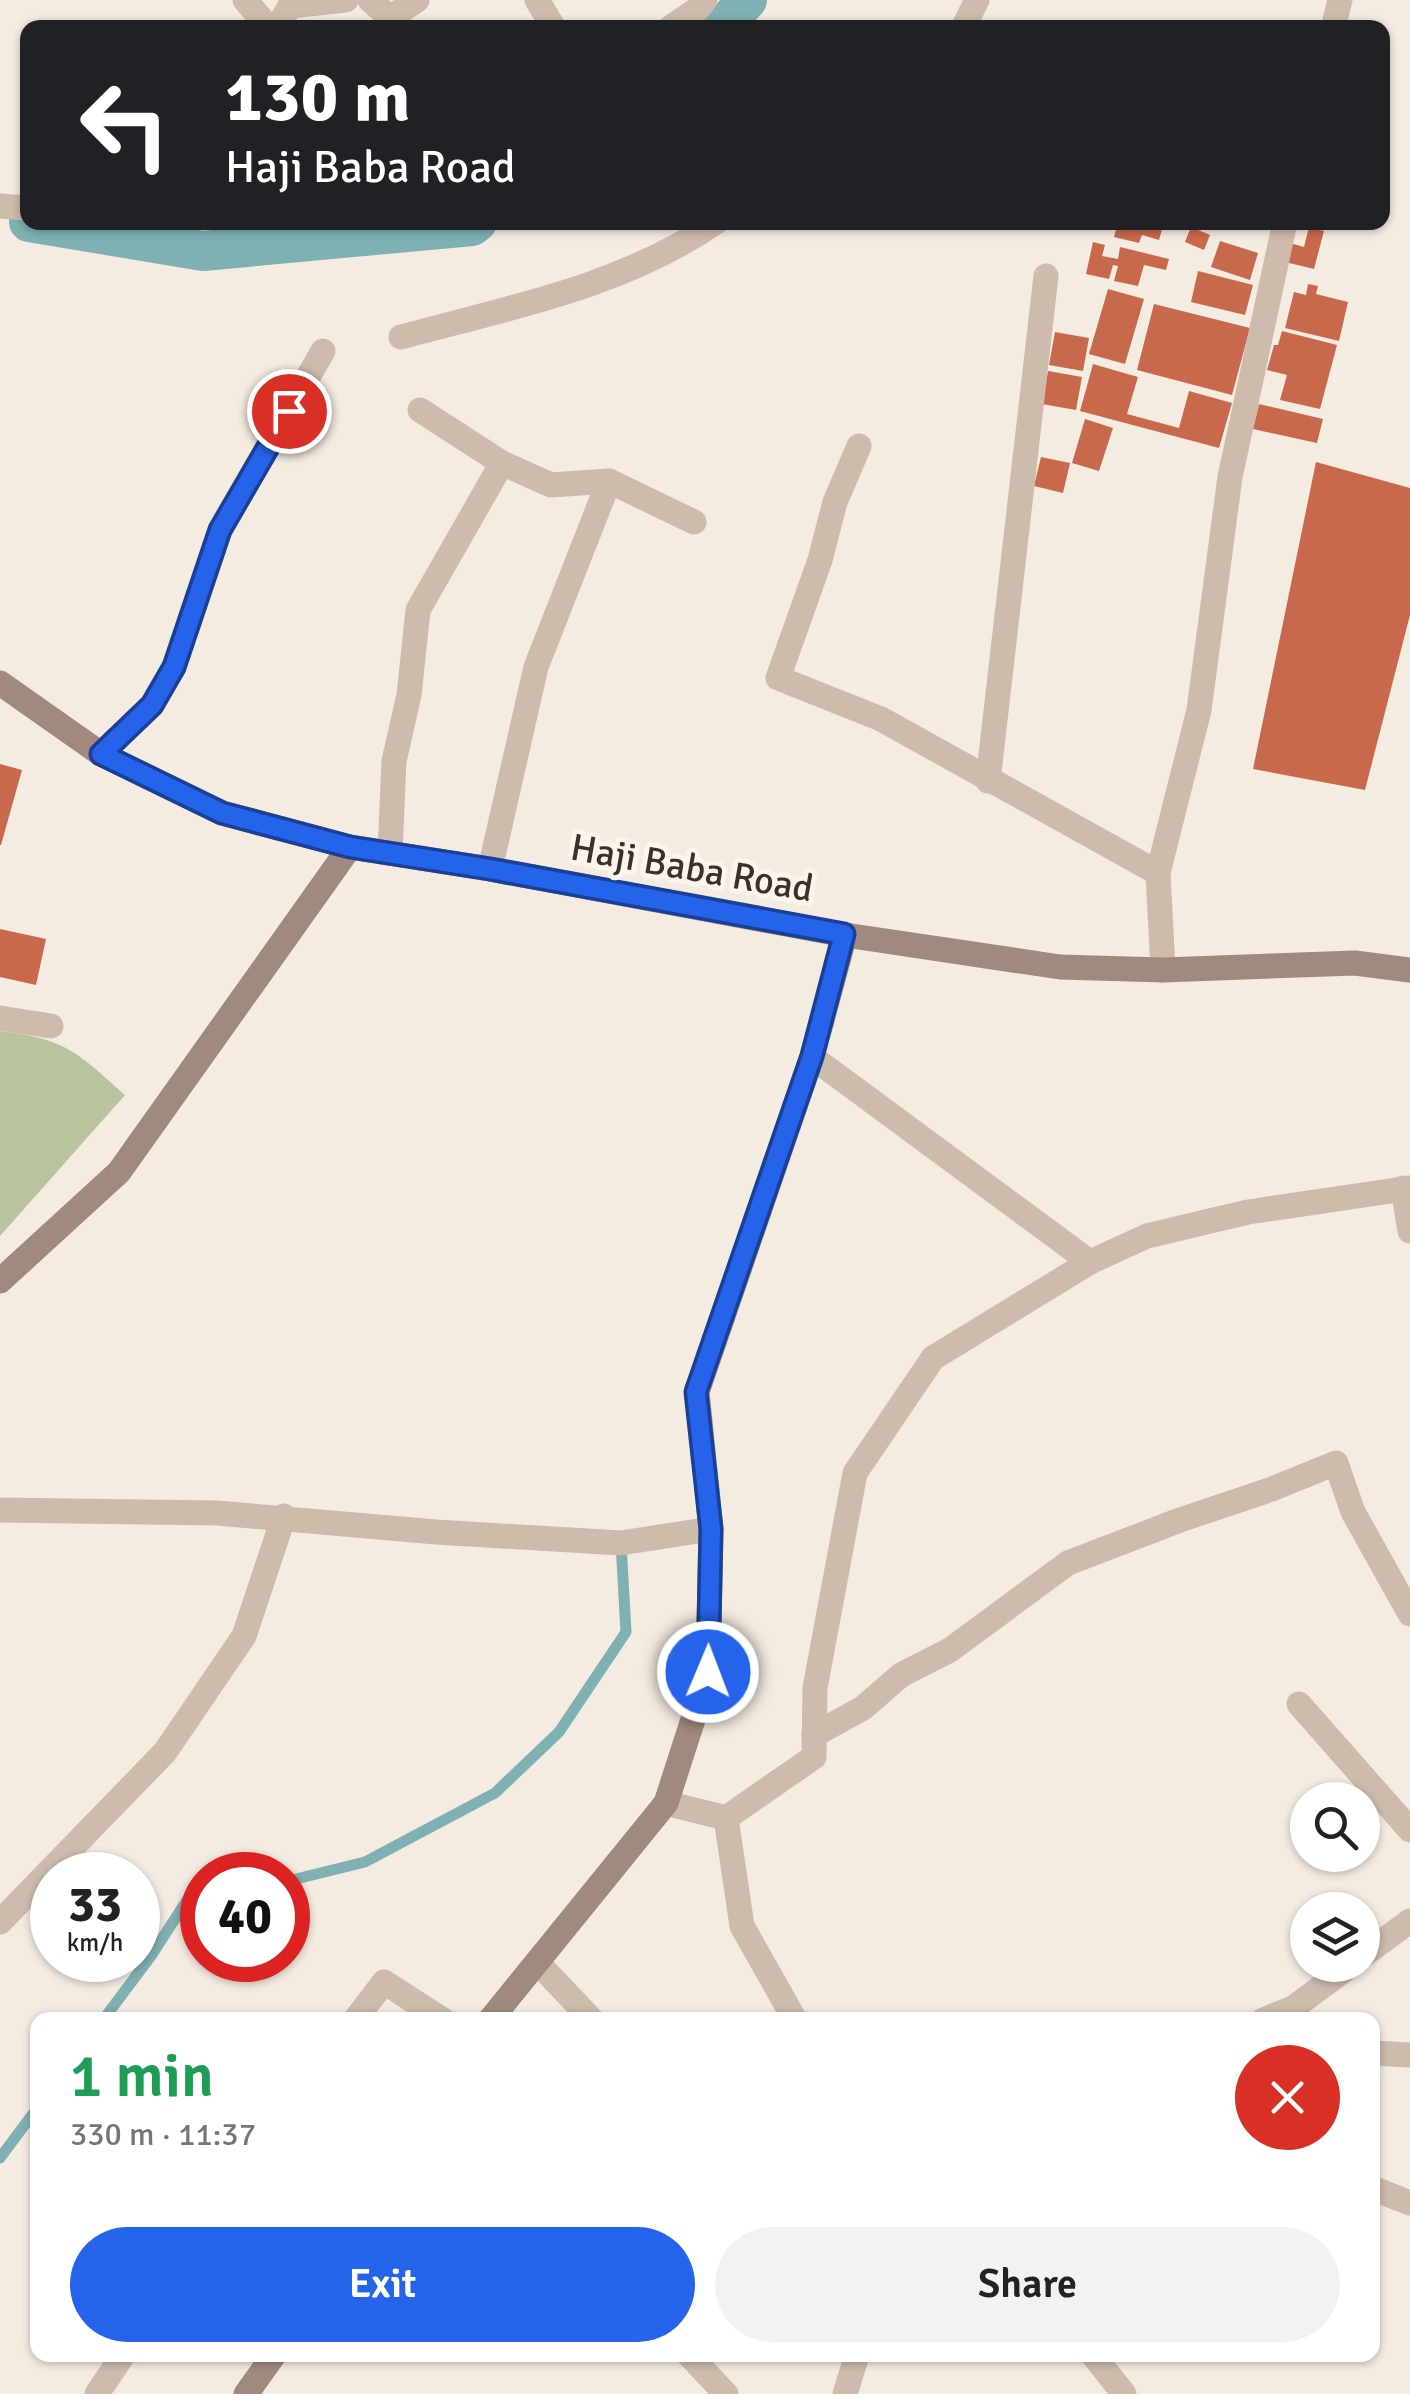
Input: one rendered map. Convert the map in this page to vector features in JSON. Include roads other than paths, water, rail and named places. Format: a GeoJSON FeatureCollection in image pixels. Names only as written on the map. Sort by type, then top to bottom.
{"type":"FeatureCollection","features":[{"type":"Feature","properties":{"kind":"street"},"geometry":{"type":"LineString","coordinates":[[245,0],[262,20]]}},
{"type":"Feature","properties":{"kind":"street"},"geometry":{"type":"LineString","coordinates":[[282,20],[290,6],[346,0]]}},
{"type":"Feature","properties":{"kind":"street"},"geometry":{"type":"LineString","coordinates":[[370,0],[390,18],[418,0]]}},
{"type":"Feature","properties":{"kind":"street"},"geometry":{"type":"LineString","coordinates":[[682,20],[705,0]]}},
{"type":"Feature","properties":{"kind":"street"},"geometry":{"type":"LineString","coordinates":[[401,337],[578,290],[686,243],[705,230]]}},
{"type":"Feature","properties":{"kind":"street"},"geometry":{"type":"LineString","coordinates":[[1163,970],[1158,873],[1199,710],[1230,477],[1284,230]]}},
{"type":"Feature","properties":{"kind":"street"},"geometry":{"type":"LineString","coordinates":[[988,780],[1046,276]]}},
{"type":"Feature","properties":{"kind":"street"},"geometry":{"type":"LineString","coordinates":[[101,754],[152,705],[174,667],[220,530],[323,351]]}},
{"type":"Feature","properties":{"kind":"street"},"geometry":{"type":"LineString","coordinates":[[420,410],[502,463],[552,485],[608,481],[694,522]]}},
{"type":"Feature","properties":{"kind":"street"},"geometry":{"type":"LineString","coordinates":[[859,446],[835,502],[820,560],[778,678],[881,719],[1158,873]]}},
{"type":"Feature","properties":{"kind":"street"},"geometry":{"type":"LineString","coordinates":[[390,852],[394,761],[409,696],[418,610],[502,463]]}},
{"type":"Feature","properties":{"kind":"street"},"geometry":{"type":"LineString","coordinates":[[490,869],[536,667],[608,481]]}},
{"type":"Feature","properties":{"kind":"street","name":"Haji Baba Road"},"geometry":{"type":"LineString","coordinates":[[0,683],[101,754],[222,813],[350,847],[844,934],[1060,967],[1163,970],[1355,963],[1410,970]]}},
{"type":"Feature","properties":{"kind":"street"},"geometry":{"type":"LineString","coordinates":[[0,1281],[119,1172],[350,847]]}},
{"type":"Feature","properties":{"kind":"street"},"geometry":{"type":"LineString","coordinates":[[497,2012],[666,1803],[708,1672],[711,1529],[696,1392],[812,1056],[844,934]]}},
{"type":"Feature","properties":{"kind":"street"},"geometry":{"type":"LineString","coordinates":[[0,1018],[51,1026]]}},
{"type":"Feature","properties":{"kind":"street"},"geometry":{"type":"LineString","coordinates":[[812,1056],[1090,1262]]}},
{"type":"Feature","properties":{"kind":"street"},"geometry":{"type":"LineString","coordinates":[[666,1803],[726,1818],[814,1757],[815,1688],[855,1473],[933,1358],[1090,1262],[1147,1236],[1248,1212],[1406,1188],[1410,1231]]}},
{"type":"Feature","properties":{"kind":"street"},"geometry":{"type":"LineString","coordinates":[[814,1735],[862,1708],[901,1674],[950,1650],[1068,1564],[1336,1463],[1353,1512],[1410,1614]]}},
{"type":"Feature","properties":{"kind":"street"},"geometry":{"type":"LineString","coordinates":[[0,1510],[284,1516],[436,1532],[621,1542],[711,1529]]}},
{"type":"Feature","properties":{"kind":"street"},"geometry":{"type":"LineString","coordinates":[[0,1922],[165,1752],[244,1636],[284,1516]]}},
{"type":"Feature","properties":{"kind":"street"},"geometry":{"type":"LineString","coordinates":[[1299,1704],[1410,1830]]}},
{"type":"Feature","properties":{"kind":"street"},"geometry":{"type":"LineString","coordinates":[[726,1818],[742,1926],[790,2012]]}},
{"type":"Feature","properties":{"kind":"street"},"geometry":{"type":"LineString","coordinates":[[1380,1942],[1410,1920]]}},
{"type":"Feature","properties":{"kind":"street"},"geometry":{"type":"LineString","coordinates":[[538,1962],[585,2012]]}},
{"type":"Feature","properties":{"kind":"street"},"geometry":{"type":"LineString","coordinates":[[361,2012],[384,1982],[431,2012]]}},
{"type":"Feature","properties":{"kind":"street"},"geometry":{"type":"LineString","coordinates":[[1284,2012],[1328,1982]]}},
{"type":"Feature","properties":{"kind":"street"},"geometry":{"type":"LineString","coordinates":[[1380,2053],[1410,2055]]}},
{"type":"Feature","properties":{"kind":"street"},"geometry":{"type":"LineString","coordinates":[[1380,2191],[1410,2203]]}},
{"type":"Feature","properties":{"kind":"street"},"geometry":{"type":"LineString","coordinates":[[97,2394],[118,2362]]}},
{"type":"Feature","properties":{"kind":"street"},"geometry":{"type":"LineString","coordinates":[[246,2394],[269,2362]]}},
{"type":"Feature","properties":{"kind":"street"},"geometry":{"type":"LineString","coordinates":[[696,2362],[726,2394]]}},
{"type":"Feature","properties":{"kind":"street"},"geometry":{"type":"LineString","coordinates":[[845,2394],[855,2362]]}},
{"type":"Feature","properties":{"kind":"street"},"geometry":{"type":"LineString","coordinates":[[1099,2362],[1124,2394]]}},
{"type":"Feature","properties":{"kind":"waterway"},"geometry":{"type":"LineString","coordinates":[[729,20],[747,0]]}},
{"type":"Feature","properties":{"kind":"waterway"},"geometry":{"type":"LineString","coordinates":[[77,230],[203,251],[429,230]]}},
{"type":"Feature","properties":{"kind":"waterway"},"geometry":{"type":"LineString","coordinates":[[310,1876],[365,1862],[495,1793],[559,1732],[626,1632],[621,1543]]}},
{"type":"Feature","properties":{"kind":"waterway"},"geometry":{"type":"LineString","coordinates":[[109,2012],[180,1911]]}},
{"type":"Feature","properties":{"kind":"waterway"},"geometry":{"type":"LineString","coordinates":[[0,2158],[30,2118]]}}]}
